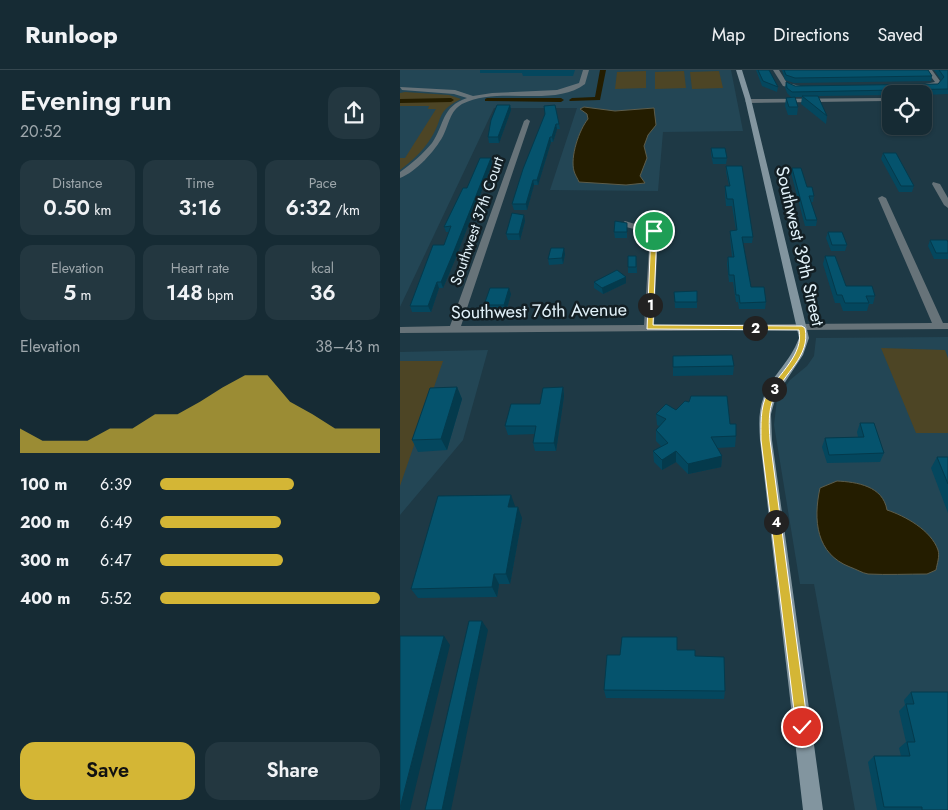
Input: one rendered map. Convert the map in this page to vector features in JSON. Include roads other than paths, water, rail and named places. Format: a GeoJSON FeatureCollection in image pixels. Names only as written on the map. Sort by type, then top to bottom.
{"type":"FeatureCollection","features":[{"type":"Feature","properties":{"kind":"street"},"geometry":{"type":"LineString","coordinates":[[400,176],[421,159],[436,143],[452,108],[472,98],[496,93],[556,92],[574,89],[582,84],[586,70]]}},
{"type":"Feature","properties":{"kind":"street","name":"Southwest 39th Street"},"geometry":{"type":"LineString","coordinates":[[739,70],[804,338],[798,355],[770,395],[765,414],[766,440],[813,810]]}},
{"type":"Feature","properties":{"kind":"street"},"geometry":{"type":"LineString","coordinates":[[776,70],[780,82],[785,86],[813,87]]}},
{"type":"Feature","properties":{"kind":"street"},"geometry":{"type":"LineString","coordinates":[[929,70],[938,82],[936,85],[932,85]]}},
{"type":"Feature","properties":{"kind":"street"},"geometry":{"type":"LineString","coordinates":[[401,87],[455,92],[472,98]]}},
{"type":"Feature","properties":{"kind":"street"},"geometry":{"type":"LineString","coordinates":[[748,101],[882,100]]}},
{"type":"Feature","properties":{"kind":"street","name":"Southwest 37th Court"},"geometry":{"type":"LineString","coordinates":[[454,330],[527,121]]}},
{"type":"Feature","properties":{"kind":"street"},"geometry":{"type":"LineString","coordinates":[[936,184],[948,205]]}},
{"type":"Feature","properties":{"kind":"street"},"geometry":{"type":"LineString","coordinates":[[882,198],[944,326]]}},
{"type":"Feature","properties":{"kind":"street"},"geometry":{"type":"LineString","coordinates":[[624,224],[654,231],[649,328]]}},
{"type":"Feature","properties":{"kind":"street","name":"Southwest 76th Avenue"},"geometry":{"type":"LineString","coordinates":[[400,330],[944,326]]}},
{"type":"Feature","properties":{"kind":"waterway"},"geometry":{"type":"LineString","coordinates":[[572,100],[598,99],[603,70]]}},
{"type":"Feature","properties":{"kind":"waterway"},"geometry":{"type":"LineString","coordinates":[[400,101],[451,100]]}},
{"type":"Feature","properties":{"kind":"waterway"},"geometry":{"type":"LineString","coordinates":[[487,100],[561,100]]}}]}
